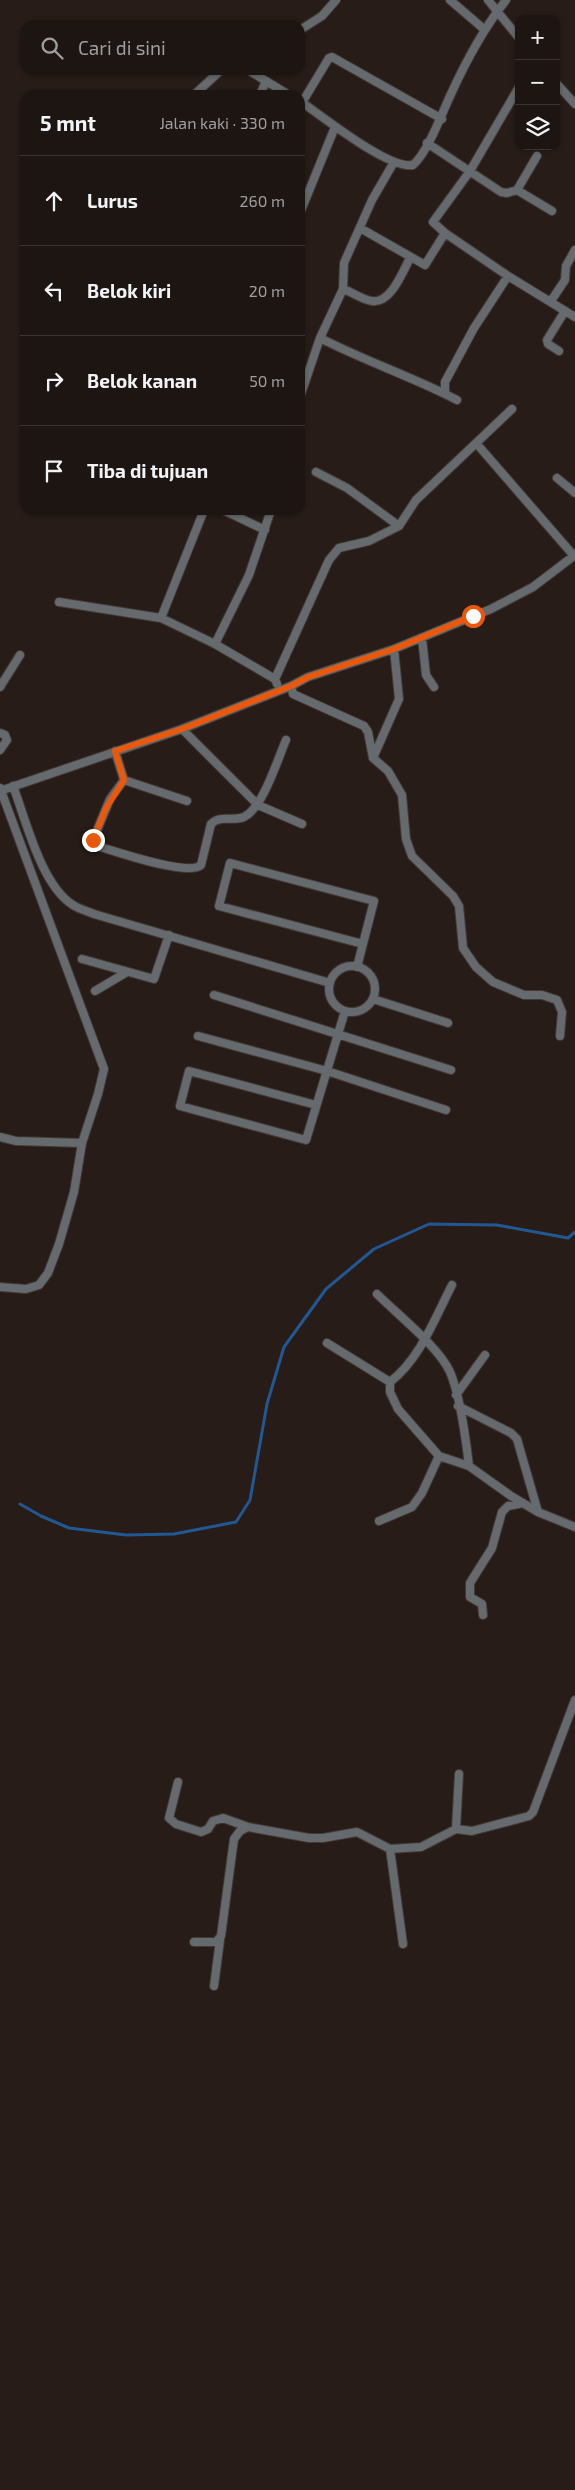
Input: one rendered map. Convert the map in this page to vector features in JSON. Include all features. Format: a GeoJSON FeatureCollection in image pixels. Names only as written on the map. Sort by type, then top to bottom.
{"type":"FeatureCollection","features":[{"type":"Feature","properties":{"kind":"street"},"geometry":{"type":"LineString","coordinates":[[305,27],[322,16],[336,0]]}},
{"type":"Feature","properties":{"kind":"street"},"geometry":{"type":"LineString","coordinates":[[450,0],[485,30]]}},
{"type":"Feature","properties":{"kind":"street"},"geometry":{"type":"LineString","coordinates":[[488,0],[515,33]]}},
{"type":"Feature","properties":{"kind":"street"},"geometry":{"type":"LineString","coordinates":[[305,106],[394,162],[406,167],[413,166],[442,119],[451,95],[485,30],[506,0]]}},
{"type":"Feature","properties":{"kind":"street"},"geometry":{"type":"LineString","coordinates":[[305,95],[329,58],[332,57],[442,119]]}},
{"type":"Feature","properties":{"kind":"street"},"geometry":{"type":"LineString","coordinates":[[200,90],[216,75]]}},
{"type":"Feature","properties":{"kind":"street"},"geometry":{"type":"LineString","coordinates":[[262,75],[266,81],[281,90]]}},
{"type":"Feature","properties":{"kind":"street"},"geometry":{"type":"LineString","coordinates":[[262,90],[266,81]]}},
{"type":"Feature","properties":{"kind":"street"},"geometry":{"type":"LineString","coordinates":[[560,87],[575,104]]}},
{"type":"Feature","properties":{"kind":"street"},"geometry":{"type":"LineString","coordinates":[[515,94],[470,171],[434,218],[434,224],[508,276],[575,317]]}},
{"type":"Feature","properties":{"kind":"street"},"geometry":{"type":"LineString","coordinates":[[305,201],[336,127]]}},
{"type":"Feature","properties":{"kind":"street"},"geometry":{"type":"LineString","coordinates":[[427,143],[501,192],[508,194],[517,190],[536,156]]}},
{"type":"Feature","properties":{"kind":"street"},"geometry":{"type":"LineString","coordinates":[[305,382],[320,338],[343,289],[344,263],[394,162]]}},
{"type":"Feature","properties":{"kind":"street"},"geometry":{"type":"LineString","coordinates":[[517,190],[552,211]]}},
{"type":"Feature","properties":{"kind":"street"},"geometry":{"type":"LineString","coordinates":[[360,228],[425,265],[445,233]]}},
{"type":"Feature","properties":{"kind":"street"},"geometry":{"type":"LineString","coordinates":[[551,301],[564,280],[566,266],[575,250]]}},
{"type":"Feature","properties":{"kind":"street"},"geometry":{"type":"LineString","coordinates":[[343,289],[372,301],[379,301],[389,294],[410,258]]}},
{"type":"Feature","properties":{"kind":"street"},"geometry":{"type":"LineString","coordinates":[[445,394],[444,382],[474,328],[508,276]]}},
{"type":"Feature","properties":{"kind":"street"},"geometry":{"type":"LineString","coordinates":[[559,351],[548,344],[546,340],[565,311]]}},
{"type":"Feature","properties":{"kind":"street"},"geometry":{"type":"LineString","coordinates":[[320,338],[457,400]]}},
{"type":"Feature","properties":{"kind":"street"},"geometry":{"type":"LineString","coordinates":[[275,679],[329,560],[339,548],[369,541],[399,526],[416,500],[512,409]]}},
{"type":"Feature","properties":{"kind":"street"},"geometry":{"type":"LineString","coordinates":[[0,1286],[26,1289],[39,1285],[48,1273],[60,1244],[74,1192],[82,1143],[104,1069],[0,789],[182,729],[291,686],[308,677],[394,649],[491,609],[533,587],[574,555],[476,443]]}},
{"type":"Feature","properties":{"kind":"street"},"geometry":{"type":"LineString","coordinates":[[316,472],[347,488],[399,526]]}},
{"type":"Feature","properties":{"kind":"street"},"geometry":{"type":"LineString","coordinates":[[557,478],[575,493]]}},
{"type":"Feature","properties":{"kind":"street"},"geometry":{"type":"LineString","coordinates":[[161,618],[202,515]]}},
{"type":"Feature","properties":{"kind":"street"},"geometry":{"type":"LineString","coordinates":[[234,515],[265,530]]}},
{"type":"Feature","properties":{"kind":"street"},"geometry":{"type":"LineString","coordinates":[[215,644],[249,575],[270,515]]}},
{"type":"Feature","properties":{"kind":"street"},"geometry":{"type":"LineString","coordinates":[[59,602],[161,618],[215,644],[275,679],[280,689]]}},
{"type":"Feature","properties":{"kind":"street"},"geometry":{"type":"LineString","coordinates":[[422,638],[426,676],[434,687]]}},
{"type":"Feature","properties":{"kind":"street"},"geometry":{"type":"LineString","coordinates":[[372,758],[399,699],[394,649]]}},
{"type":"Feature","properties":{"kind":"street"},"geometry":{"type":"LineString","coordinates":[[0,687],[20,655]]}},
{"type":"Feature","properties":{"kind":"street"},"geometry":{"type":"LineString","coordinates":[[291,686],[293,694],[364,726],[368,732],[372,758],[388,771],[402,795],[406,839],[412,856],[452,896],[459,906],[463,948],[476,967],[493,982],[524,995],[542,995],[557,1000],[562,1012],[560,1036]]}},
{"type":"Feature","properties":{"kind":"street"},"geometry":{"type":"LineString","coordinates":[[182,729],[258,805],[302,824]]}},
{"type":"Feature","properties":{"kind":"street"},"geometry":{"type":"LineString","coordinates":[[0,733],[6,735],[7,740],[0,750]]}},
{"type":"Feature","properties":{"kind":"street"},"geometry":{"type":"LineString","coordinates":[[115,751],[124,780],[106,808],[93,840],[96,846],[176,868],[192,868],[201,865],[211,824],[215,820],[245,817],[258,805],[286,740]]}},
{"type":"Feature","properties":{"kind":"street"},"geometry":{"type":"LineString","coordinates":[[124,780],[187,801]]}},
{"type":"Feature","properties":{"kind":"street"},"geometry":{"type":"LineString","coordinates":[[13,786],[42,862],[57,889],[72,904],[94,914],[330,984]]}},
{"type":"Feature","properties":{"kind":"street"},"geometry":{"type":"LineString","coordinates":[[357,967],[363,944],[374,901],[230,863],[219,906],[363,944]]}},
{"type":"Feature","properties":{"kind":"street"},"geometry":{"type":"LineString","coordinates":[[82,959],[154,979],[170,936]]}},
{"type":"Feature","properties":{"kind":"street"},"geometry":{"type":"LineString","coordinates":[[357,967],[365,970],[373,978],[375,990],[372,999],[362,1010],[345,1011],[331,999],[330,984],[332,976],[342,968],[357,967]]}},
{"type":"Feature","properties":{"kind":"street"},"geometry":{"type":"LineString","coordinates":[[95,991],[127,972]]}},
{"type":"Feature","properties":{"kind":"street"},"geometry":{"type":"LineString","coordinates":[[214,995],[451,1070]]}},
{"type":"Feature","properties":{"kind":"street"},"geometry":{"type":"LineString","coordinates":[[372,999],[448,1023]]}},
{"type":"Feature","properties":{"kind":"street"},"geometry":{"type":"LineString","coordinates":[[316,1105],[190,1071],[180,1106],[306,1140],[345,1011]]}},
{"type":"Feature","properties":{"kind":"street"},"geometry":{"type":"LineString","coordinates":[[198,1036],[327,1071],[446,1110]]}},
{"type":"Feature","properties":{"kind":"street"},"geometry":{"type":"LineString","coordinates":[[0,1136],[16,1141],[82,1143]]}},
{"type":"Feature","properties":{"kind":"street"},"geometry":{"type":"LineString","coordinates":[[390,1382],[400,1375],[424,1340],[452,1285]]}},
{"type":"Feature","properties":{"kind":"street"},"geometry":{"type":"LineString","coordinates":[[377,1294],[424,1340],[450,1371],[469,1466]]}},
{"type":"Feature","properties":{"kind":"street"},"geometry":{"type":"LineString","coordinates":[[327,1343],[390,1382]]}},
{"type":"Feature","properties":{"kind":"street"},"geometry":{"type":"LineString","coordinates":[[456,1395],[485,1355]]}},
{"type":"Feature","properties":{"kind":"street"},"geometry":{"type":"LineString","coordinates":[[390,1382],[390,1392],[398,1409],[439,1456],[469,1466],[538,1512],[575,1527]]}},
{"type":"Feature","properties":{"kind":"street"},"geometry":{"type":"LineString","coordinates":[[458,1406],[511,1433],[517,1439],[538,1512]]}},
{"type":"Feature","properties":{"kind":"street"},"geometry":{"type":"LineString","coordinates":[[379,1521],[412,1507],[439,1456]]}},
{"type":"Feature","properties":{"kind":"street"},"geometry":{"type":"LineString","coordinates":[[483,1615],[482,1604],[470,1596],[470,1583],[492,1548],[502,1512],[508,1506],[523,1503]]}},
{"type":"Feature","properties":{"kind":"street"},"geometry":{"type":"LineString","coordinates":[[178,1782],[169,1818],[176,1824],[202,1832],[213,1821],[223,1818],[248,1827],[309,1838],[323,1838],[357,1832],[390,1850],[421,1847],[456,1829],[472,1831],[488,1828],[525,1819],[533,1812],[575,1700]]}},
{"type":"Feature","properties":{"kind":"street"},"geometry":{"type":"LineString","coordinates":[[456,1829],[459,1774]]}},
{"type":"Feature","properties":{"kind":"street"},"geometry":{"type":"LineString","coordinates":[[214,1986],[234,1839],[240,1831],[248,1827]]}},
{"type":"Feature","properties":{"kind":"street"},"geometry":{"type":"LineString","coordinates":[[390,1850],[402,1944]]}},
{"type":"Feature","properties":{"kind":"street"},"geometry":{"type":"LineString","coordinates":[[194,1942],[216,1942],[220,1940]]}},
{"type":"Feature","properties":{"kind":"waterway"},"geometry":{"type":"LineString","coordinates":[[20,1504],[41,1516],[69,1528],[126,1535],[174,1534],[236,1522],[250,1500],[267,1404],[284,1347],[326,1289],[374,1249],[429,1224],[497,1225],[568,1238],[575,1232]]}},
{"type":"Feature","properties":{"kind":"route"},"geometry":{"type":"LineString","coordinates":[[93,840],[110,799],[124,780],[115,751],[182,729],[291,686],[308,677],[394,649],[473,616]]}}]}
